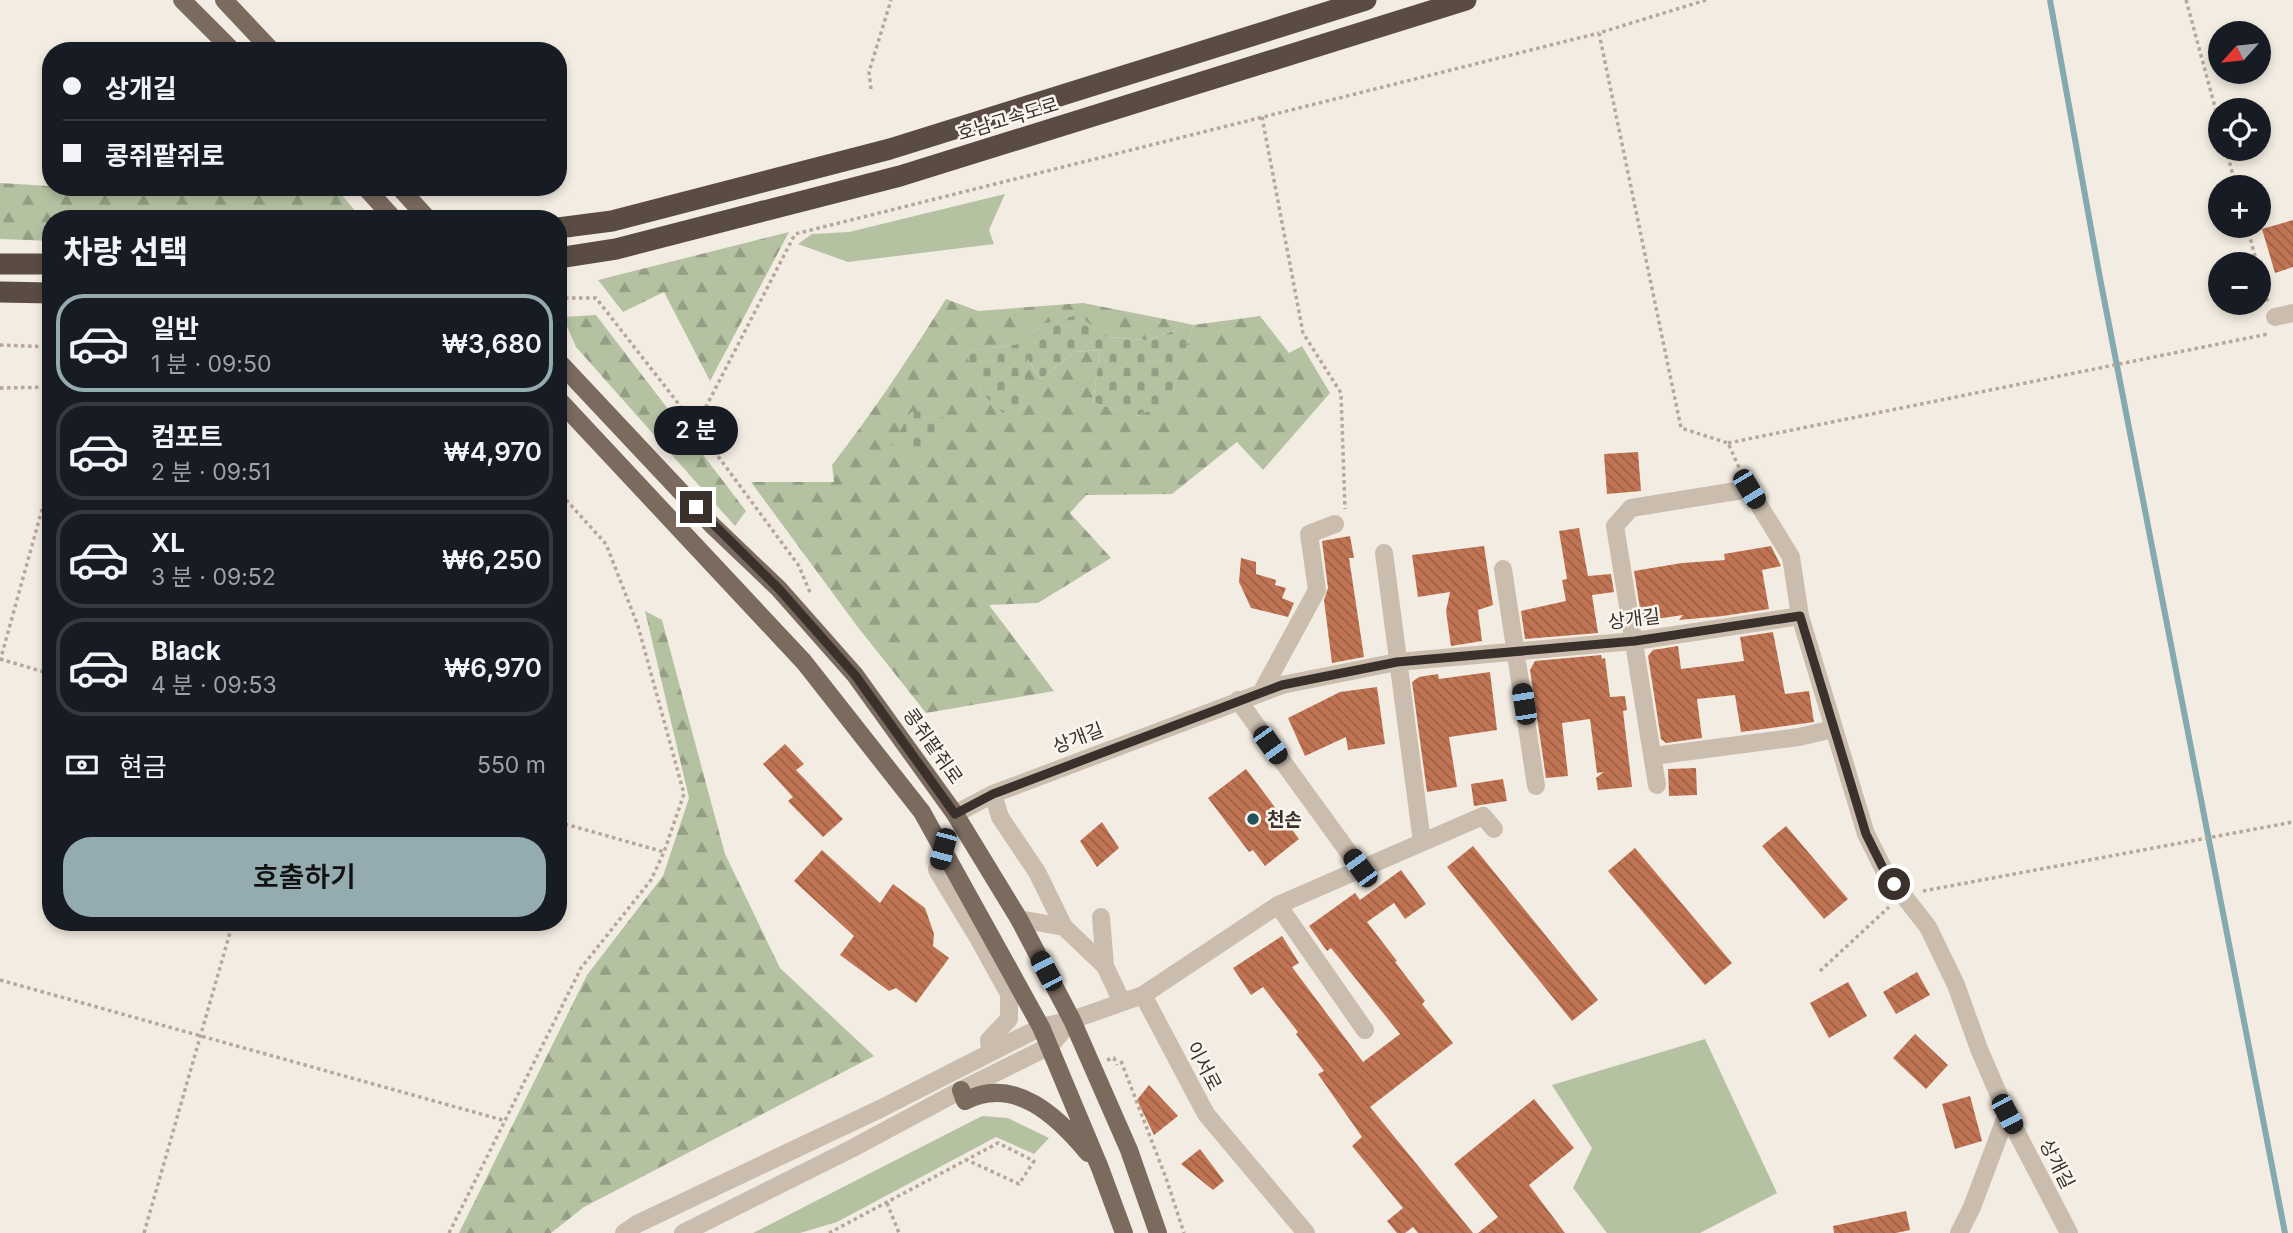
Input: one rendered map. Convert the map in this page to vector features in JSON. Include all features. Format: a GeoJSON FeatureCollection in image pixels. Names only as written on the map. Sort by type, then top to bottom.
{"type":"FeatureCollection","features":[{"type":"Feature","properties":{"kind":"highway","name":"호남고속도로"},"geometry":{"type":"LineString","coordinates":[[567,227],[612,221],[890,149],[1366,0]]}},
{"type":"Feature","properties":{"kind":"highway","name":"호남고속도로"},"geometry":{"type":"LineString","coordinates":[[567,257],[616,249],[900,176],[1466,0]]}},
{"type":"Feature","properties":{"kind":"highway"},"geometry":{"type":"LineString","coordinates":[[0,264],[42,264]]}},
{"type":"Feature","properties":{"kind":"highway"},"geometry":{"type":"LineString","coordinates":[[0,292],[42,293]]}},
{"type":"Feature","properties":{"kind":"main road"},"geometry":{"type":"LineString","coordinates":[[182,0],[224,42]]}},
{"type":"Feature","properties":{"kind":"main road"},"geometry":{"type":"LineString","coordinates":[[224,0],[264,42]]}},
{"type":"Feature","properties":{"kind":"main road"},"geometry":{"type":"LineString","coordinates":[[373,196],[386,210]]}},
{"type":"Feature","properties":{"kind":"main road"},"geometry":{"type":"LineString","coordinates":[[407,196],[420,210]]}},
{"type":"Feature","properties":{"kind":"main road","name":"콩쥐팥쥐로"},"geometry":{"type":"LineString","coordinates":[[567,371],[713,526],[779,589],[855,675],[955,814],[1019,919],[1072,1020],[1129,1150],[1158,1233]]}},
{"type":"Feature","properties":{"kind":"main road"},"geometry":{"type":"LineString","coordinates":[[567,409],[804,662],[922,812],[1041,1027],[1124,1233]]}},
{"type":"Feature","properties":{"kind":"main road"},"geometry":{"type":"LineString","coordinates":[[961,1090],[965,1101],[976,1095],[1012,1094],[1051,1113],[1100,1168]]}},
{"type":"Feature","properties":{"kind":"street"},"geometry":{"type":"LineString","coordinates":[[1657,785],[1615,526],[1631,508],[1749,489],[1791,557],[1800,616]]}},
{"type":"Feature","properties":{"kind":"street"},"geometry":{"type":"LineString","coordinates":[[1261,693],[1317,590],[1309,534],[1335,524]]}},
{"type":"Feature","properties":{"kind":"street"},"geometry":{"type":"LineString","coordinates":[[1384,553],[1422,842]]}},
{"type":"Feature","properties":{"kind":"street"},"geometry":{"type":"LineString","coordinates":[[1503,569],[1536,786]]}},
{"type":"Feature","properties":{"kind":"street","name":"상개길"},"geometry":{"type":"LineString","coordinates":[[955,814],[993,794],[1282,685],[1397,662],[1635,641],[1800,616],[1866,834],[1885,872],[1928,927],[1956,985],[1979,1049],[2007,1114],[2069,1233]]}},
{"type":"Feature","properties":{"kind":"street"},"geometry":{"type":"LineString","coordinates":[[1237,700],[1360,868]]}},
{"type":"Feature","properties":{"kind":"street"},"geometry":{"type":"LineString","coordinates":[[1653,757],[1799,737],[1833,729]]}},
{"type":"Feature","properties":{"kind":"street"},"geometry":{"type":"LineString","coordinates":[[993,794],[1000,817],[1037,872],[1064,927],[1105,966]]}},
{"type":"Feature","properties":{"kind":"street"},"geometry":{"type":"LineString","coordinates":[[624,1233],[679,1204],[882,1108],[1041,1027],[1072,1020],[1143,995],[1278,905],[1483,816],[1494,829]]}},
{"type":"Feature","properties":{"kind":"street"},"geometry":{"type":"LineString","coordinates":[[943,849],[937,870],[978,936],[1009,994],[1009,1019],[989,1040],[990,1052]]}},
{"type":"Feature","properties":{"kind":"street"},"geometry":{"type":"LineString","coordinates":[[1278,905],[1365,1030]]}},
{"type":"Feature","properties":{"kind":"street"},"geometry":{"type":"LineString","coordinates":[[1101,917],[1105,966],[1122,1002]]}},
{"type":"Feature","properties":{"kind":"street"},"geometry":{"type":"LineString","coordinates":[[1019,919],[1064,927]]}},
{"type":"Feature","properties":{"kind":"street","name":"이서로"},"geometry":{"type":"LineString","coordinates":[[1143,995],[1206,1114],[1306,1233]]}},
{"type":"Feature","properties":{"kind":"street"},"geometry":{"type":"LineString","coordinates":[[679,1204],[687,1231],[1049,1046],[1072,1020]]}},
{"type":"Feature","properties":{"kind":"street"},"geometry":{"type":"LineString","coordinates":[[1959,1233],[1972,1207],[2007,1114]]}},
{"type":"Feature","properties":{"kind":"path"},"geometry":{"type":"LineString","coordinates":[[871,89],[869,72],[891,0]]}},
{"type":"Feature","properties":{"kind":"path"},"geometry":{"type":"LineString","coordinates":[[696,426],[794,234],[1599,33],[1706,0]]}},
{"type":"Feature","properties":{"kind":"path"},"geometry":{"type":"LineString","coordinates":[[2186,0],[2212,98]]}},
{"type":"Feature","properties":{"kind":"path"},"geometry":{"type":"LineString","coordinates":[[1599,33],[1681,428],[1728,443],[2130,362],[2280,321]]}},
{"type":"Feature","properties":{"kind":"path"},"geometry":{"type":"LineString","coordinates":[[1262,117],[1303,333],[1341,393],[1345,517],[1335,524]]}},
{"type":"Feature","properties":{"kind":"path"},"geometry":{"type":"LineString","coordinates":[[567,298],[596,298],[696,426],[799,566],[812,600]]}},
{"type":"Feature","properties":{"kind":"path"},"geometry":{"type":"LineString","coordinates":[[0,345],[42,346]]}},
{"type":"Feature","properties":{"kind":"path"},"geometry":{"type":"LineString","coordinates":[[0,387],[42,387]]}},
{"type":"Feature","properties":{"kind":"path"},"geometry":{"type":"LineString","coordinates":[[1728,443],[1749,489]]}},
{"type":"Feature","properties":{"kind":"path"},"geometry":{"type":"LineString","coordinates":[[449,1233],[581,968],[651,880],[664,852],[684,794],[638,626],[606,544],[567,501]]}},
{"type":"Feature","properties":{"kind":"path"},"geometry":{"type":"LineString","coordinates":[[42,509],[0,660],[42,672]]}},
{"type":"Feature","properties":{"kind":"path"},"geometry":{"type":"LineString","coordinates":[[1819,971],[1902,895],[2293,822]]}},
{"type":"Feature","properties":{"kind":"path"},"geometry":{"type":"LineString","coordinates":[[567,825],[664,852]]}},
{"type":"Feature","properties":{"kind":"path"},"geometry":{"type":"LineString","coordinates":[[144,1233],[230,931]]}},
{"type":"Feature","properties":{"kind":"path"},"geometry":{"type":"LineString","coordinates":[[0,981],[506,1121]]}},
{"type":"Feature","properties":{"kind":"path"},"geometry":{"type":"LineString","coordinates":[[1121,1061],[1184,1233]]}},
{"type":"Feature","properties":{"kind":"path"},"geometry":{"type":"LineString","coordinates":[[829,1233],[998,1143],[1034,1161],[1019,1184],[967,1160]]}},
{"type":"Feature","properties":{"kind":"path"},"geometry":{"type":"LineString","coordinates":[[887,1203],[899,1233]]}},
{"type":"Feature","properties":{"kind":"green space"},"geometry":{"type":"Polygon","coordinates":[[[0,183],[42,186],[42,196],[343,196],[354,210],[42,210],[42,241],[0,239],[0,183]]]}},
{"type":"Feature","properties":{"kind":"green space"},"geometry":{"type":"Polygon","coordinates":[[[1005,194],[989,230],[994,244],[848,262],[798,244],[812,234],[849,232],[1005,194]]]}},
{"type":"Feature","properties":{"kind":"green space"},"geometry":{"type":"Polygon","coordinates":[[[789,232],[710,381],[664,292],[623,312],[598,280],[789,232]]]}},
{"type":"Feature","properties":{"kind":"green space"},"geometry":{"type":"Polygon","coordinates":[[[946,299],[978,311],[1083,303],[1180,322],[1174,331],[1146,340],[1107,337],[1046,323],[1018,344],[966,352],[982,393],[1021,410],[1026,358],[1041,379],[1074,352],[1100,350],[1093,402],[1137,416],[1170,401],[1193,325],[1260,316],[1289,353],[1302,346],[1330,393],[1263,470],[1237,442],[1172,494],[1086,495],[1070,513],[1111,558],[1038,603],[989,605],[1054,691],[926,713],[857,626],[751,482],[834,482],[832,465],[891,383],[946,299]]]}},
{"type":"Feature","properties":{"kind":"green space"},"geometry":{"type":"Polygon","coordinates":[[[596,315],[746,511],[735,526],[576,347],[567,326],[567,317],[596,315]]]}},
{"type":"Feature","properties":{"kind":"green space"},"geometry":{"type":"Polygon","coordinates":[[[1078,315],[1107,337],[1146,340],[1174,331],[1180,322],[1193,325],[1170,402],[1136,416],[1093,402],[1100,350],[1074,352],[1041,379],[1027,359],[1021,410],[1003,413],[982,393],[965,352],[1018,344],[1046,323],[1078,315]]]}},
{"type":"Feature","properties":{"kind":"green space"},"geometry":{"type":"Polygon","coordinates":[[[931,411],[950,421],[924,454],[891,446],[911,412],[931,411]]]}},
{"type":"Feature","properties":{"kind":"green space"},"geometry":{"type":"Polygon","coordinates":[[[645,611],[662,620],[725,854],[780,968],[874,1056],[584,1207],[551,1233],[459,1233],[587,975],[663,876],[689,798],[645,611]]]}},
{"type":"Feature","properties":{"kind":"green space"},"geometry":{"type":"Polygon","coordinates":[[[1705,1039],[1777,1193],[1700,1233],[1607,1233],[1573,1188],[1592,1148],[1552,1085],[1705,1039]]]}},
{"type":"Feature","properties":{"kind":"green space"},"geometry":{"type":"Polygon","coordinates":[[[982,1116],[1008,1118],[1049,1138],[1034,1154],[996,1137],[837,1222],[800,1233],[753,1233],[982,1116]]]}},
{"type":"Feature","properties":{"kind":"building"},"geometry":{"type":"Polygon","coordinates":[[[2293,220],[2293,267],[2275,273],[2271,252],[2265,238],[2271,238],[2271,226],[2293,220]]]}},
{"type":"Feature","properties":{"kind":"building"},"geometry":{"type":"Polygon","coordinates":[[[1638,452],[1641,491],[1607,494],[1604,454],[1638,452]]]}},
{"type":"Feature","properties":{"kind":"building"},"geometry":{"type":"Polygon","coordinates":[[[1579,528],[1588,576],[1611,574],[1614,592],[1592,595],[1598,633],[1525,639],[1521,611],[1566,601],[1562,580],[1567,579],[1559,531],[1579,528]]]}},
{"type":"Feature","properties":{"kind":"building"},"geometry":{"type":"Polygon","coordinates":[[[1350,536],[1354,558],[1349,558],[1364,657],[1332,663],[1324,600],[1328,588],[1322,541],[1350,536]]]}},
{"type":"Feature","properties":{"kind":"building"},"geometry":{"type":"Polygon","coordinates":[[[1484,546],[1493,605],[1478,610],[1482,641],[1451,646],[1446,611],[1450,592],[1418,597],[1412,555],[1484,546]]]}},
{"type":"Feature","properties":{"kind":"building"},"geometry":{"type":"Polygon","coordinates":[[[1771,546],[1781,566],[1762,570],[1769,609],[1723,616],[1679,620],[1683,615],[1642,621],[1634,571],[1682,563],[1725,560],[1724,554],[1771,546]]]}},
{"type":"Feature","properties":{"kind":"building"},"geometry":{"type":"Polygon","coordinates":[[[1241,558],[1256,562],[1256,574],[1276,580],[1275,585],[1286,588],[1282,598],[1294,603],[1288,617],[1251,608],[1239,582],[1241,558]]]}},
{"type":"Feature","properties":{"kind":"building"},"geometry":{"type":"Polygon","coordinates":[[[1773,632],[1785,694],[1809,691],[1814,722],[1741,732],[1735,695],[1697,699],[1702,738],[1666,743],[1661,739],[1648,656],[1653,650],[1678,646],[1681,669],[1744,661],[1740,637],[1773,632]]]}},
{"type":"Feature","properties":{"kind":"building"},"geometry":{"type":"Polygon","coordinates":[[[1601,655],[1602,659],[1605,658],[1610,697],[1625,696],[1627,710],[1623,711],[1632,787],[1598,790],[1596,778],[1604,772],[1597,773],[1590,719],[1562,723],[1568,776],[1546,778],[1530,670],[1535,661],[1601,655]]]}},
{"type":"Feature","properties":{"kind":"building"},"geometry":{"type":"Polygon","coordinates":[[[1490,672],[1497,730],[1449,737],[1457,787],[1427,792],[1412,682],[1419,677],[1438,674],[1439,679],[1490,672]]]}},
{"type":"Feature","properties":{"kind":"building"},"geometry":{"type":"Polygon","coordinates":[[[1377,687],[1385,744],[1348,750],[1346,737],[1305,756],[1288,718],[1340,692],[1377,687]]]}},
{"type":"Feature","properties":{"kind":"building"},"geometry":{"type":"Polygon","coordinates":[[[785,744],[804,764],[796,770],[843,819],[823,837],[788,801],[793,797],[763,764],[785,744]]]}},
{"type":"Feature","properties":{"kind":"building"},"geometry":{"type":"Polygon","coordinates":[[[1696,768],[1697,795],[1669,796],[1668,769],[1696,768]]]}},
{"type":"Feature","properties":{"kind":"building","name":"천손"},"geometry":{"type":"Polygon","coordinates":[[[1246,769],[1299,839],[1265,866],[1253,850],[1249,852],[1208,798],[1246,769]]]}},
{"type":"Feature","properties":{"kind":"building"},"geometry":{"type":"Polygon","coordinates":[[[1503,779],[1507,801],[1474,806],[1471,784],[1503,779]]]}},
{"type":"Feature","properties":{"kind":"building"},"geometry":{"type":"Polygon","coordinates":[[[1102,822],[1119,848],[1097,867],[1080,841],[1102,822]]]}},
{"type":"Feature","properties":{"kind":"building"},"geometry":{"type":"Polygon","coordinates":[[[1786,826],[1848,899],[1824,919],[1762,846],[1786,826]]]}},
{"type":"Feature","properties":{"kind":"building"},"geometry":{"type":"Polygon","coordinates":[[[1473,846],[1598,1000],[1572,1021],[1447,867],[1473,846]]]}},
{"type":"Feature","properties":{"kind":"building"},"geometry":{"type":"Polygon","coordinates":[[[1635,848],[1732,963],[1705,985],[1608,871],[1635,848]]]}},
{"type":"Feature","properties":{"kind":"building"},"geometry":{"type":"Polygon","coordinates":[[[822,850],[880,903],[893,884],[925,908],[934,934],[933,946],[949,958],[916,1003],[896,988],[889,991],[840,955],[854,936],[794,881],[822,850]]]}},
{"type":"Feature","properties":{"kind":"building"},"geometry":{"type":"Polygon","coordinates":[[[1401,870],[1426,904],[1405,919],[1394,903],[1367,922],[1425,1001],[1422,1004],[1453,1043],[1370,1107],[1473,1233],[1418,1233],[1413,1227],[1405,1233],[1397,1233],[1387,1221],[1403,1208],[1352,1146],[1362,1137],[1318,1074],[1324,1071],[1263,987],[1251,995],[1233,968],[1282,936],[1299,963],[1292,967],[1363,1062],[1400,1034],[1331,948],[1327,951],[1309,926],[1355,893],[1360,900],[1401,870]]]}},
{"type":"Feature","properties":{"kind":"building"},"geometry":{"type":"Polygon","coordinates":[[[1917,972],[1930,995],[1896,1014],[1883,992],[1917,972]]]}},
{"type":"Feature","properties":{"kind":"building"},"geometry":{"type":"Polygon","coordinates":[[[1848,982],[1867,1016],[1829,1038],[1810,1003],[1848,982]]]}},
{"type":"Feature","properties":{"kind":"building"},"geometry":{"type":"Polygon","coordinates":[[[1915,1034],[1948,1065],[1926,1089],[1893,1058],[1915,1034]]]}},
{"type":"Feature","properties":{"kind":"building"},"geometry":{"type":"Polygon","coordinates":[[[1149,1085],[1178,1116],[1154,1135],[1137,1100],[1149,1085]]]}},
{"type":"Feature","properties":{"kind":"building"},"geometry":{"type":"Polygon","coordinates":[[[1970,1096],[1982,1141],[1955,1149],[1942,1104],[1970,1096]]]}},
{"type":"Feature","properties":{"kind":"building"},"geometry":{"type":"Polygon","coordinates":[[[1534,1099],[1574,1148],[1529,1185],[1565,1233],[1478,1233],[1498,1217],[1454,1164],[1534,1099]]]}},
{"type":"Feature","properties":{"kind":"building"},"geometry":{"type":"Polygon","coordinates":[[[1200,1149],[1224,1181],[1213,1190],[1181,1164],[1200,1149]]]}},
{"type":"Feature","properties":{"kind":"building"},"geometry":{"type":"Polygon","coordinates":[[[1906,1211],[1910,1230],[1896,1233],[1834,1233],[1833,1226],[1906,1211]]]}},
{"type":"Feature","properties":{"kind":"waterway"},"geometry":{"type":"LineString","coordinates":[[2050,0],[2099,273],[2285,1233]]}},
{"type":"Feature","properties":{"kind":"place","name":"천손"},"geometry":{"type":"Point","coordinates":[1253,819]}},
{"type":"Feature","properties":{"kind":"route"},"geometry":{"type":"LineString","coordinates":[[696,507],[779,589],[855,675],[955,814],[993,794],[1282,685],[1397,662],[1635,641],[1800,616],[1866,834],[1894,884]]}}]}
